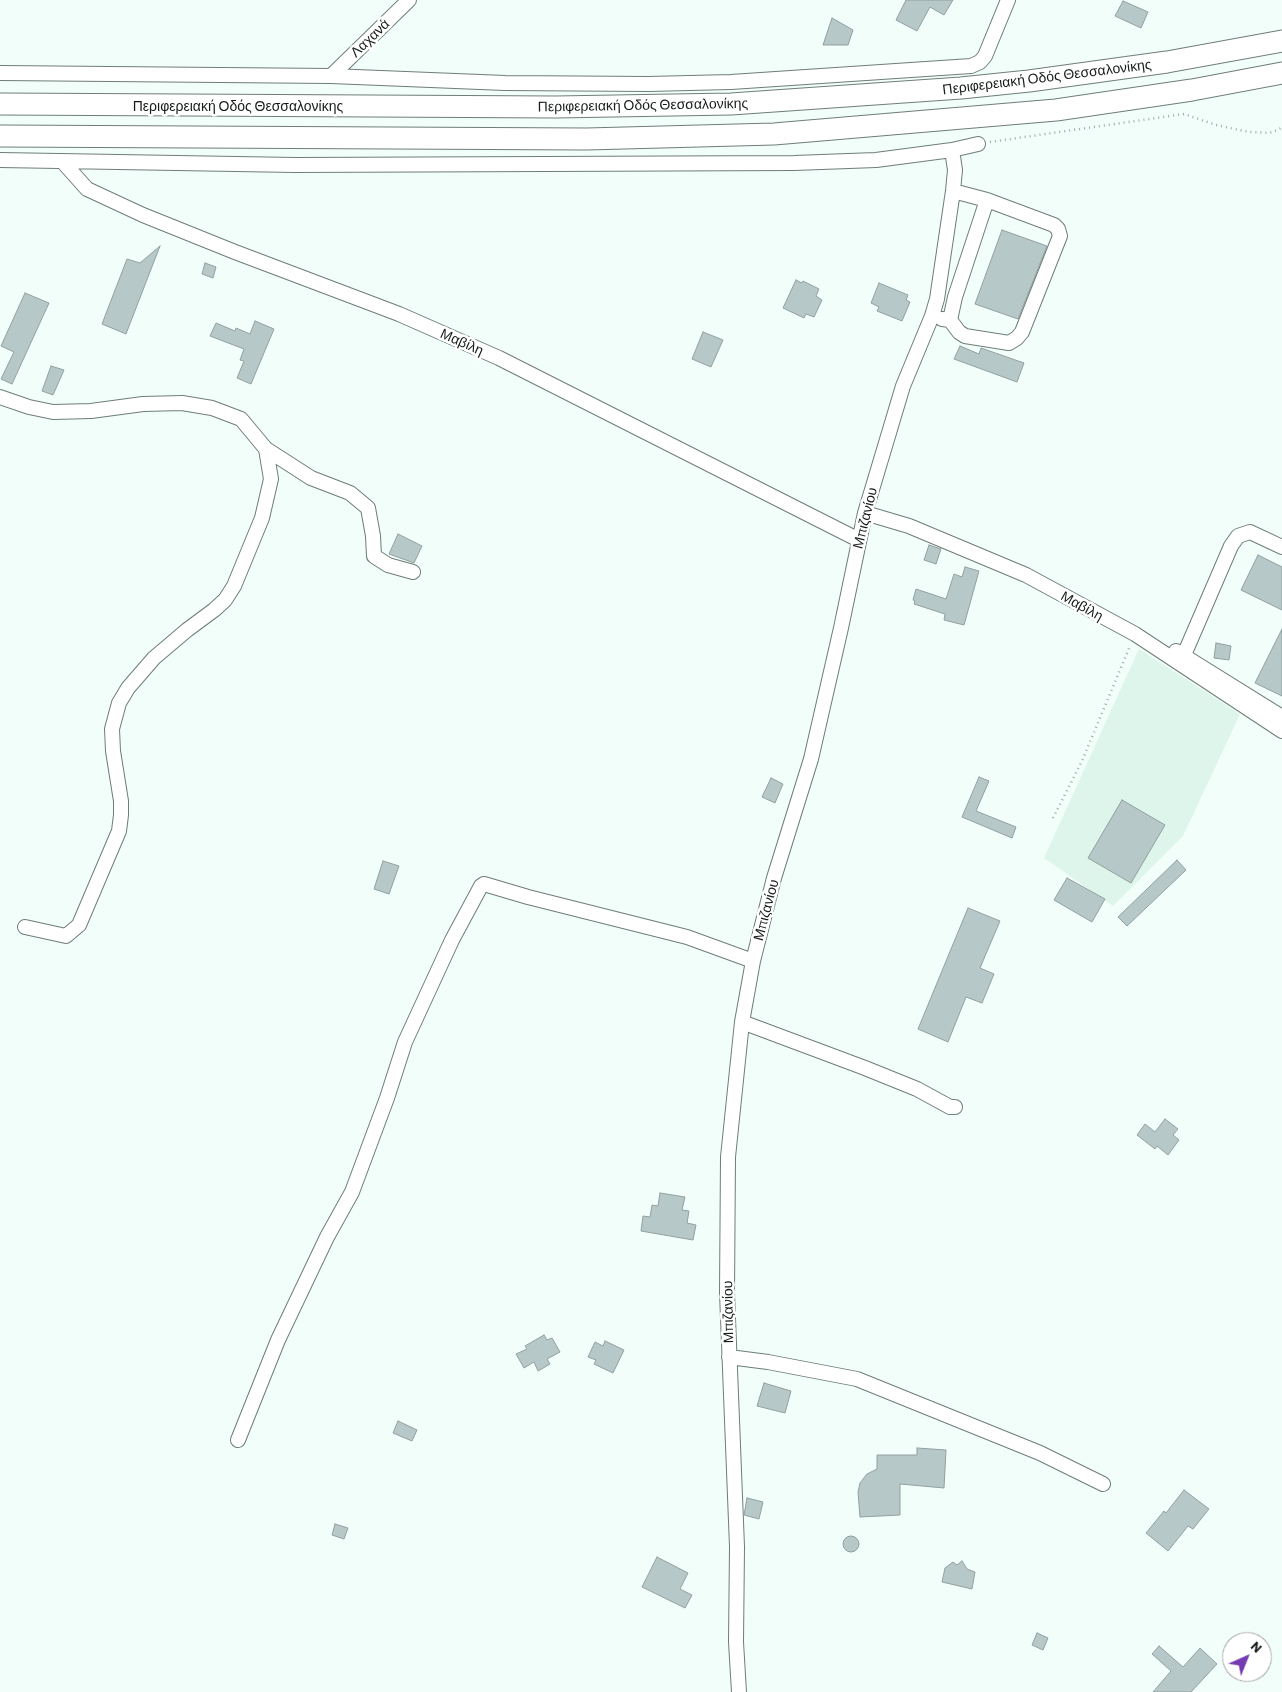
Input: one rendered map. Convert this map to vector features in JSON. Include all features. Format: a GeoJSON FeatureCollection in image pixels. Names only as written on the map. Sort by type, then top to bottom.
{"type":"FeatureCollection","features":[{"type":"Feature","properties":{"kind":"highway","name":"Περιφερειακή Οδός Θεσσαλονίκης"},"geometry":{"type":"LineString","coordinates":[[0,104],[556,107],[732,104],[961,88],[1029,81],[1167,62],[1282,41]]}},
{"type":"Feature","properties":{"kind":"highway"},"geometry":{"type":"LineString","coordinates":[[0,136],[587,140],[764,135],[1056,110],[1192,90],[1282,73]]}},
{"type":"Feature","properties":{"kind":"street","name":"Λαχανά"},"geometry":{"type":"LineString","coordinates":[[331,76],[409,0]]}},
{"type":"Feature","properties":{"kind":"street"},"geometry":{"type":"LineString","coordinates":[[0,73],[331,76],[505,83],[658,84],[740,82],[975,64],[983,59],[1008,2]]}},
{"type":"Feature","properties":{"kind":"street"},"geometry":{"type":"LineString","coordinates":[[0,160],[295,164],[748,164],[876,160],[952,150],[978,144]]}},
{"type":"Feature","properties":{"kind":"street","name":"Μπιζανίου"},"geometry":{"type":"LineString","coordinates":[[739,1692],[736,1642],[738,1547],[727,1293],[728,1157],[742,1022],[752,960],[774,878],[811,759],[865,513],[903,386],[932,316],[942,278],[953,191],[954,170],[952,150]]}},
{"type":"Feature","properties":{"kind":"street","name":"Μαβίλη"},"geometry":{"type":"LineString","coordinates":[[62,161],[87,189],[143,215],[235,252],[400,314],[499,358],[859,540]]}},
{"type":"Feature","properties":{"kind":"street"},"geometry":{"type":"LineString","coordinates":[[932,316],[950,320],[959,332],[965,336],[1010,343],[1022,332],[1060,236],[1054,225],[987,200],[953,191]]}},
{"type":"Feature","properties":{"kind":"street"},"geometry":{"type":"LineString","coordinates":[[950,320],[955,297],[987,200]]}},
{"type":"Feature","properties":{"kind":"street"},"geometry":{"type":"LineString","coordinates":[[0,397],[29,407],[53,412],[91,411],[143,404],[182,403],[212,408],[241,419],[266,449],[311,478],[350,493],[368,508],[374,556],[388,565],[413,572]]}},
{"type":"Feature","properties":{"kind":"street"},"geometry":{"type":"LineString","coordinates":[[24,927],[66,936],[79,925],[119,831],[122,815],[113,751],[112,729],[119,703],[128,688],[154,658],[214,610],[225,600],[234,586],[262,518],[270,479],[266,449]]}},
{"type":"Feature","properties":{"kind":"street","name":"Μαβίλη"},"geometry":{"type":"LineString","coordinates":[[865,513],[909,526],[1026,575],[1135,634],[1282,731]]}},
{"type":"Feature","properties":{"kind":"street"},"geometry":{"type":"LineString","coordinates":[[1184,655],[1231,546],[1238,536],[1250,532],[1282,547]]}},
{"type":"Feature","properties":{"kind":"street"},"geometry":{"type":"LineString","coordinates":[[1153,646],[1172,649],[1184,655],[1282,717]]}},
{"type":"Feature","properties":{"kind":"street"},"geometry":{"type":"LineString","coordinates":[[238,1440],[278,1340],[327,1238],[352,1192],[406,1042],[452,940],[481,886],[484,884],[687,937],[752,960]]}},
{"type":"Feature","properties":{"kind":"street"},"geometry":{"type":"LineString","coordinates":[[742,1022],[865,1068],[916,1089],[950,1107],[955,1107]]}},
{"type":"Feature","properties":{"kind":"street"},"geometry":{"type":"LineString","coordinates":[[729,1356],[856,1379],[1040,1453],[1103,1484]]}},
{"type":"Feature","properties":{"kind":"path"},"geometry":{"type":"LineString","coordinates":[[978,144],[1012,137],[1184,114],[1216,125],[1249,132],[1269,133],[1282,127]]}},
{"type":"Feature","properties":{"kind":"path"},"geometry":{"type":"LineString","coordinates":[[1053,818],[1082,761],[1135,634]]}},
{"type":"Feature","properties":{"kind":"shaded area"},"geometry":{"type":"Polygon","coordinates":[[[1139,649],[1240,714],[1183,836],[1113,906],[1044,858],[1139,649]]]}},
{"type":"Feature","properties":{"kind":"building"},"geometry":{"type":"Polygon","coordinates":[[[906,0],[953,0],[944,15],[930,7],[917,31],[896,20],[906,0]]]}},
{"type":"Feature","properties":{"kind":"building"},"geometry":{"type":"Polygon","coordinates":[[[1123,1],[1148,12],[1141,28],[1115,16],[1123,1]]]}},
{"type":"Feature","properties":{"kind":"building"},"geometry":{"type":"Polygon","coordinates":[[[832,18],[853,30],[848,45],[823,45],[832,18]]]}},
{"type":"Feature","properties":{"kind":"building"},"geometry":{"type":"Polygon","coordinates":[[[1002,230],[1047,246],[1018,319],[975,304],[1002,230]]]}},
{"type":"Feature","properties":{"kind":"building"},"geometry":{"type":"Polygon","coordinates":[[[160,246],[126,334],[102,324],[127,259],[140,263],[160,246]]]}},
{"type":"Feature","properties":{"kind":"building"},"geometry":{"type":"Polygon","coordinates":[[[205,263],[216,267],[213,278],[202,274],[205,263]]]}},
{"type":"Feature","properties":{"kind":"building"},"geometry":{"type":"Polygon","coordinates":[[[796,280],[802,283],[803,281],[819,289],[816,296],[822,300],[814,317],[806,314],[804,318],[783,308],[796,280]]]}},
{"type":"Feature","properties":{"kind":"building"},"geometry":{"type":"Polygon","coordinates":[[[879,283],[908,295],[906,300],[910,302],[902,321],[877,311],[879,307],[871,303],[879,283]]]}},
{"type":"Feature","properties":{"kind":"building"},"geometry":{"type":"Polygon","coordinates":[[[25,293],[49,303],[12,384],[1,379],[14,352],[1,346],[25,293]]]}},
{"type":"Feature","properties":{"kind":"building"},"geometry":{"type":"Polygon","coordinates":[[[255,321],[274,329],[251,384],[237,378],[244,361],[240,360],[244,349],[210,336],[216,323],[235,331],[236,328],[250,334],[255,321]]]}},
{"type":"Feature","properties":{"kind":"building"},"geometry":{"type":"Polygon","coordinates":[[[703,332],[723,340],[711,367],[692,359],[703,332]]]}},
{"type":"Feature","properties":{"kind":"building"},"geometry":{"type":"Polygon","coordinates":[[[960,346],[979,354],[981,348],[1024,363],[1017,382],[954,359],[960,346]]]}},
{"type":"Feature","properties":{"kind":"building"},"geometry":{"type":"Polygon","coordinates":[[[51,366],[64,370],[53,395],[42,391],[51,366]]]}},
{"type":"Feature","properties":{"kind":"building"},"geometry":{"type":"Polygon","coordinates":[[[398,534],[422,546],[414,563],[389,554],[398,534]]]}},
{"type":"Feature","properties":{"kind":"building"},"geometry":{"type":"Polygon","coordinates":[[[929,545],[941,549],[936,564],[924,560],[929,545]]]}},
{"type":"Feature","properties":{"kind":"building"},"geometry":{"type":"Polygon","coordinates":[[[1258,555],[1282,567],[1282,610],[1241,590],[1258,555]]]}},
{"type":"Feature","properties":{"kind":"building"},"geometry":{"type":"Polygon","coordinates":[[[965,567],[979,571],[964,625],[944,620],[945,614],[914,604],[915,601],[913,600],[916,589],[946,599],[954,574],[962,577],[965,567]]]}},
{"type":"Feature","properties":{"kind":"building"},"geometry":{"type":"Polygon","coordinates":[[[1282,629],[1282,696],[1255,683],[1282,629]]]}},
{"type":"Feature","properties":{"kind":"building"},"geometry":{"type":"Polygon","coordinates":[[[1216,643],[1231,646],[1229,660],[1214,658],[1216,643]]]}},
{"type":"Feature","properties":{"kind":"building"},"geometry":{"type":"Polygon","coordinates":[[[979,777],[989,781],[976,811],[1016,827],[1012,838],[962,817],[979,777]]]}},
{"type":"Feature","properties":{"kind":"building"},"geometry":{"type":"Polygon","coordinates":[[[771,778],[783,784],[775,803],[762,797],[771,778]]]}},
{"type":"Feature","properties":{"kind":"building"},"geometry":{"type":"Polygon","coordinates":[[[1122,800],[1165,825],[1131,883],[1088,858],[1122,800]]]}},
{"type":"Feature","properties":{"kind":"building"},"geometry":{"type":"Polygon","coordinates":[[[1177,860],[1186,870],[1127,926],[1118,917],[1177,860]]]}},
{"type":"Feature","properties":{"kind":"building"},"geometry":{"type":"Polygon","coordinates":[[[383,861],[399,866],[389,894],[374,889],[383,861]]]}},
{"type":"Feature","properties":{"kind":"building"},"geometry":{"type":"Polygon","coordinates":[[[1067,878],[1105,899],[1092,922],[1054,900],[1067,878]]]}},
{"type":"Feature","properties":{"kind":"building"},"geometry":{"type":"Polygon","coordinates":[[[968,908],[1000,921],[980,968],[994,974],[982,1003],[966,997],[948,1042],[918,1029],[968,908]]]}},
{"type":"Feature","properties":{"kind":"building"},"geometry":{"type":"Polygon","coordinates":[[[1165,1119],[1178,1129],[1173,1135],[1179,1140],[1168,1155],[1157,1146],[1155,1149],[1137,1135],[1145,1124],[1155,1132],[1165,1119]]]}},
{"type":"Feature","properties":{"kind":"building"},"geometry":{"type":"Polygon","coordinates":[[[660,1193],[685,1197],[682,1210],[689,1211],[687,1223],[696,1225],[693,1240],[641,1231],[643,1216],[650,1217],[652,1205],[658,1206],[660,1193]]]}},
{"type":"Feature","properties":{"kind":"building"},"geometry":{"type":"Polygon","coordinates":[[[544,1335],[547,1340],[552,1338],[560,1352],[547,1359],[550,1364],[538,1371],[534,1362],[524,1368],[516,1354],[527,1349],[525,1346],[544,1335]]]}},
{"type":"Feature","properties":{"kind":"building"},"geometry":{"type":"Polygon","coordinates":[[[605,1341],[624,1350],[613,1373],[594,1364],[596,1360],[588,1357],[595,1342],[603,1346],[605,1341]]]}},
{"type":"Feature","properties":{"kind":"building"},"geometry":{"type":"Polygon","coordinates":[[[764,1383],[791,1391],[785,1413],[757,1406],[764,1383]]]}},
{"type":"Feature","properties":{"kind":"building"},"geometry":{"type":"Polygon","coordinates":[[[398,1421],[417,1430],[412,1441],[393,1433],[398,1421]]]}},
{"type":"Feature","properties":{"kind":"building"},"geometry":{"type":"Polygon","coordinates":[[[917,1448],[946,1450],[944,1488],[900,1484],[900,1515],[860,1517],[858,1492],[860,1483],[867,1474],[877,1469],[877,1455],[917,1455],[917,1448]]]}},
{"type":"Feature","properties":{"kind":"building"},"geometry":{"type":"Polygon","coordinates":[[[1184,1490],[1209,1509],[1193,1529],[1188,1526],[1168,1551],[1146,1533],[1164,1511],[1166,1513],[1184,1490]]]}},
{"type":"Feature","properties":{"kind":"building"},"geometry":{"type":"Polygon","coordinates":[[[747,1498],[763,1502],[759,1519],[744,1515],[747,1498]]]}},
{"type":"Feature","properties":{"kind":"building"},"geometry":{"type":"Polygon","coordinates":[[[335,1524],[348,1528],[344,1539],[332,1535],[335,1524]]]}},
{"type":"Feature","properties":{"kind":"building"},"geometry":{"type":"Polygon","coordinates":[[[848,1536],[854,1536],[859,1541],[857,1550],[848,1552],[843,1547],[843,1541],[848,1536]]]}},
{"type":"Feature","properties":{"kind":"building"},"geometry":{"type":"Polygon","coordinates":[[[657,1557],[688,1573],[680,1589],[692,1595],[685,1608],[642,1587],[657,1557]]]}},
{"type":"Feature","properties":{"kind":"building"},"geometry":{"type":"Polygon","coordinates":[[[962,1561],[967,1569],[975,1572],[972,1589],[942,1582],[945,1568],[953,1562],[957,1565],[962,1561]]]}},
{"type":"Feature","properties":{"kind":"building"},"geometry":{"type":"Polygon","coordinates":[[[1037,1633],[1048,1638],[1043,1650],[1032,1645],[1037,1633]]]}},
{"type":"Feature","properties":{"kind":"building"},"geometry":{"type":"Polygon","coordinates":[[[1159,1646],[1183,1667],[1200,1648],[1217,1664],[1191,1692],[1153,1692],[1171,1671],[1152,1654],[1159,1646]]]}}]}
